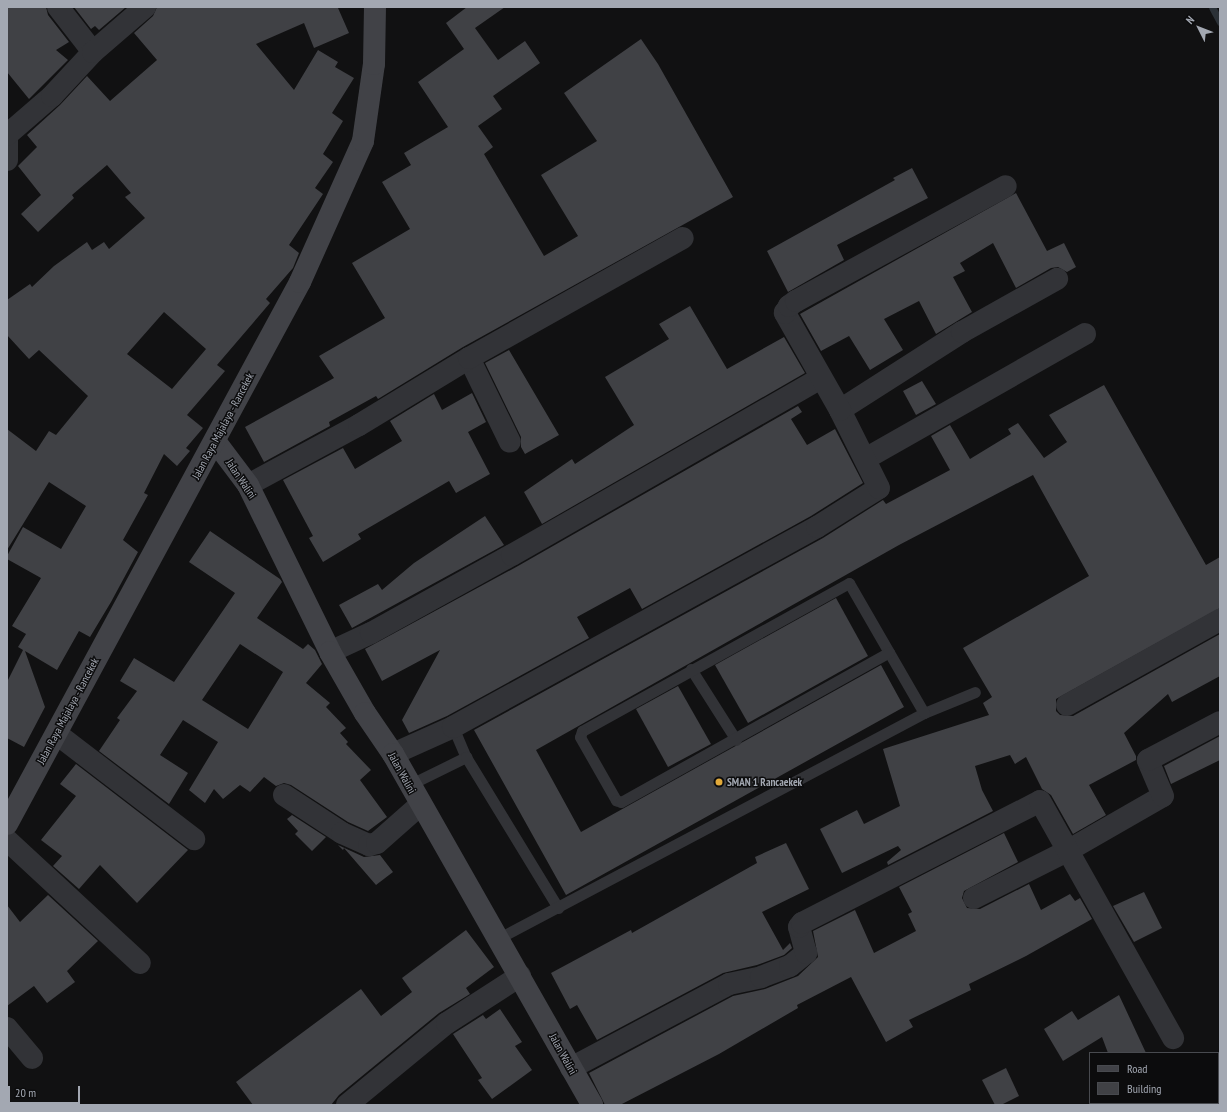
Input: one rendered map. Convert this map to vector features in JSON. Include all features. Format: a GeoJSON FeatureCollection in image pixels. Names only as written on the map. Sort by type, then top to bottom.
{"type":"FeatureCollection","features":[{"type":"Feature","properties":{"kind":"main road","name":"Jalan Raya Majalaya - Rancekek"},"geometry":{"type":"LineString","coordinates":[[7,824],[57,734],[124,603],[215,441],[300,282],[363,141],[374,64],[375,7]]}},
{"type":"Feature","properties":{"kind":"main road","name":"Jalan Walini"},"geometry":{"type":"LineString","coordinates":[[215,441],[248,485],[330,652],[365,713],[393,754],[420,805],[499,938],[592,1105]]}},
{"type":"Feature","properties":{"kind":"street"},"geometry":{"type":"LineString","coordinates":[[58,7],[93,52]]}},
{"type":"Feature","properties":{"kind":"street"},"geometry":{"type":"LineString","coordinates":[[7,160],[7,135],[52,96],[93,52],[145,7]]}},
{"type":"Feature","properties":{"kind":"street"},"geometry":{"type":"LineString","coordinates":[[393,754],[453,728],[817,527],[881,487],[864,459],[840,410],[785,313],[789,306],[1006,186]]}},
{"type":"Feature","properties":{"kind":"street"},"geometry":{"type":"LineString","coordinates":[[248,485],[359,425],[469,358],[683,238]]}},
{"type":"Feature","properties":{"kind":"street"},"geometry":{"type":"LineString","coordinates":[[840,410],[962,332],[1057,279]]}},
{"type":"Feature","properties":{"kind":"street"},"geometry":{"type":"LineString","coordinates":[[864,459],[1085,334]]}},
{"type":"Feature","properties":{"kind":"street"},"geometry":{"type":"LineString","coordinates":[[469,358],[510,442]]}},
{"type":"Feature","properties":{"kind":"street"},"geometry":{"type":"LineString","coordinates":[[330,652],[371,633],[512,555],[821,378]]}},
{"type":"Feature","properties":{"kind":"street"},"geometry":{"type":"LineString","coordinates":[[1067,705],[1220,620]]}},
{"type":"Feature","properties":{"kind":"street"},"geometry":{"type":"LineString","coordinates":[[974,898],[1069,850],[1163,796],[1148,760],[1220,722]]}},
{"type":"Feature","properties":{"kind":"street"},"geometry":{"type":"LineString","coordinates":[[57,734],[194,839]]}},
{"type":"Feature","properties":{"kind":"street"},"geometry":{"type":"LineString","coordinates":[[284,795],[342,833],[369,845],[377,843],[420,805]]}},
{"type":"Feature","properties":{"kind":"street"},"geometry":{"type":"LineString","coordinates":[[571,1068],[729,984],[761,977],[790,966],[806,953],[799,927],[802,923],[1040,801],[1069,850],[1173,1038]]}},
{"type":"Feature","properties":{"kind":"street"},"geometry":{"type":"LineString","coordinates":[[7,840],[140,963]]}},
{"type":"Feature","properties":{"kind":"street"},"geometry":{"type":"LineString","coordinates":[[347,1105],[447,1023],[520,976]]}},
{"type":"Feature","properties":{"kind":"street"},"geometry":{"type":"LineString","coordinates":[[7,1028],[32,1058]]}},
{"type":"Feature","properties":{"kind":"lane"},"geometry":{"type":"LineString","coordinates":[[889,652],[736,740],[621,802],[616,800],[580,737],[582,732],[691,669],[849,583],[889,652],[924,713]]}},
{"type":"Feature","properties":{"kind":"lane"},"geometry":{"type":"LineString","coordinates":[[691,669],[736,740]]}},
{"type":"Feature","properties":{"kind":"lane"},"geometry":{"type":"LineString","coordinates":[[499,938],[924,713],[975,692]]}},
{"type":"Feature","properties":{"kind":"lane"},"geometry":{"type":"LineString","coordinates":[[453,728],[466,757],[558,908]]}},
{"type":"Feature","properties":{"kind":"lane"},"geometry":{"type":"LineString","coordinates":[[409,785],[466,757]]}},
{"type":"Feature","properties":{"kind":"building"},"geometry":{"type":"Polygon","coordinates":[[[7,7],[46,7],[48,15],[69,42],[56,50],[68,60],[29,99],[7,72],[7,7]]]}},
{"type":"Feature","properties":{"kind":"building"},"geometry":{"type":"Polygon","coordinates":[[[74,7],[126,7],[99,30],[95,26],[91,29],[74,7]]]}},
{"type":"Feature","properties":{"kind":"building"},"geometry":{"type":"Polygon","coordinates":[[[157,7],[342,7],[338,8],[349,33],[314,48],[304,23],[256,44],[294,90],[318,50],[338,62],[335,67],[354,78],[332,113],[343,121],[323,154],[333,162],[315,188],[323,194],[289,245],[299,253],[293,268],[266,299],[270,303],[217,365],[225,371],[187,415],[203,428],[186,448],[190,451],[177,466],[164,454],[144,493],[148,495],[123,540],[138,552],[111,602],[90,637],[79,631],[57,670],[25,651],[45,707],[24,747],[7,738],[7,682],[23,650],[18,647],[26,634],[12,626],[41,578],[7,559],[7,556],[23,527],[61,549],[86,506],[49,482],[7,550],[7,429],[36,451],[49,431],[56,435],[88,396],[39,350],[29,359],[7,335],[7,300],[30,284],[32,287],[54,266],[87,242],[92,250],[104,242],[109,249],[145,218],[125,197],[131,193],[107,165],[72,195],[74,198],[38,232],[21,214],[41,195],[18,166],[37,147],[27,135],[60,105],[87,76],[110,101],[157,60],[134,33],[153,16],[157,7]],[[164,312],[127,354],[172,389],[206,349],[164,312]]]}},
{"type":"Feature","properties":{"kind":"building"},"geometry":{"type":"Polygon","coordinates":[[[467,7],[505,7],[475,28],[498,60],[525,41],[540,63],[493,96],[502,109],[478,126],[493,147],[484,154],[544,256],[578,236],[541,175],[597,141],[564,93],[641,39],[658,64],[733,197],[463,347],[378,399],[376,396],[329,422],[330,426],[264,462],[245,427],[334,378],[319,356],[385,318],[352,263],[410,229],[382,182],[411,165],[404,153],[448,127],[418,82],[464,49],[446,23],[467,7]]]}},
{"type":"Feature","properties":{"kind":"building"},"geometry":{"type":"Polygon","coordinates":[[[912,168],[928,198],[837,245],[844,260],[788,292],[767,251],[895,180],[893,178],[912,168]]]}},
{"type":"Feature","properties":{"kind":"building"},"geometry":{"type":"Polygon","coordinates":[[[1016,193],[1047,251],[1064,243],[1076,267],[1067,272],[1058,267],[1051,268],[1016,288],[993,243],[960,263],[965,271],[953,277],[972,312],[936,334],[919,301],[884,319],[903,350],[870,370],[849,336],[821,351],[800,314],[1016,193]]]}},
{"type":"Feature","properties":{"kind":"building"},"geometry":{"type":"Polygon","coordinates":[[[690,306],[727,369],[784,337],[805,373],[542,524],[524,492],[572,459],[575,464],[634,425],[605,377],[669,339],[659,324],[690,306]]]}},
{"type":"Feature","properties":{"kind":"building"},"geometry":{"type":"Polygon","coordinates":[[[509,350],[559,435],[525,454],[521,447],[521,437],[485,363],[509,350]]]}},
{"type":"Feature","properties":{"kind":"building"},"geometry":{"type":"Polygon","coordinates":[[[922,381],[936,404],[916,415],[903,391],[922,381]]]}},
{"type":"Feature","properties":{"kind":"building"},"geometry":{"type":"Polygon","coordinates":[[[1104,385],[1206,565],[1220,557],[1220,608],[1056,699],[1056,711],[1060,715],[1073,716],[1220,634],[1220,676],[1172,702],[1168,694],[1124,733],[1136,756],[1136,760],[1089,785],[1106,815],[1073,834],[1051,795],[1042,789],[1026,757],[1015,764],[1010,755],[975,766],[982,790],[993,811],[888,865],[887,862],[901,850],[898,846],[842,873],[820,829],[857,810],[864,824],[900,806],[883,749],[989,715],[983,703],[992,697],[963,648],[1089,576],[1033,475],[899,545],[536,750],[581,832],[881,665],[904,707],[566,895],[474,730],[823,538],[883,500],[886,504],[950,470],[931,436],[950,425],[970,459],[1011,434],[1008,429],[1018,423],[1044,458],[1067,442],[1049,415],[1104,385]]]}},
{"type":"Feature","properties":{"kind":"building"},"geometry":{"type":"Polygon","coordinates":[[[472,393],[486,422],[468,432],[490,474],[456,493],[449,481],[358,534],[361,539],[323,562],[309,538],[313,536],[283,480],[343,448],[355,469],[402,441],[390,421],[434,394],[442,410],[472,393]]]}},
{"type":"Feature","properties":{"kind":"building"},"geometry":{"type":"Polygon","coordinates":[[[798,406],[802,412],[791,419],[807,445],[835,429],[863,483],[811,516],[642,609],[630,588],[577,617],[589,638],[447,716],[409,733],[402,720],[440,650],[382,681],[365,649],[518,566],[798,406]]]}},
{"type":"Feature","properties":{"kind":"building"},"geometry":{"type":"Polygon","coordinates":[[[485,516],[504,545],[352,628],[339,605],[378,584],[382,590],[414,563],[485,516]]]}},
{"type":"Feature","properties":{"kind":"building"},"geometry":{"type":"Polygon","coordinates":[[[210,531],[280,579],[282,582],[257,618],[303,649],[308,644],[315,650],[322,664],[306,683],[330,703],[326,707],[346,728],[340,733],[348,742],[346,744],[371,770],[360,780],[387,817],[368,831],[348,822],[291,785],[284,783],[276,786],[264,777],[250,792],[240,785],[223,799],[214,789],[205,803],[189,790],[218,742],[183,720],[160,755],[188,773],[169,804],[99,751],[120,720],[117,718],[137,691],[120,681],[134,658],[174,682],[235,593],[189,562],[210,531]],[[240,644],[202,700],[248,729],[283,672],[240,644]]]}},
{"type":"Feature","properties":{"kind":"building"},"geometry":{"type":"Polygon","coordinates":[[[836,598],[868,656],[748,723],[715,665],[836,598]]]}},
{"type":"Feature","properties":{"kind":"building"},"geometry":{"type":"Polygon","coordinates":[[[678,686],[711,744],[668,767],[636,709],[678,686]]]}},
{"type":"Feature","properties":{"kind":"building"},"geometry":{"type":"Polygon","coordinates":[[[1220,736],[1220,760],[1171,784],[1164,766],[1220,736]]]}},
{"type":"Feature","properties":{"kind":"building"},"geometry":{"type":"Polygon","coordinates":[[[76,764],[188,850],[137,903],[100,865],[79,889],[53,866],[62,856],[41,840],[76,796],[60,784],[76,764]]]}},
{"type":"Feature","properties":{"kind":"building"},"geometry":{"type":"Polygon","coordinates":[[[292,815],[326,837],[312,851],[295,834],[298,831],[287,819],[292,815]]]}},
{"type":"Feature","properties":{"kind":"building"},"geometry":{"type":"Polygon","coordinates":[[[1004,833],[1018,862],[964,891],[962,898],[967,908],[980,909],[1029,884],[1041,910],[1070,894],[1075,901],[1080,898],[1092,919],[1026,956],[969,984],[971,990],[909,1020],[913,1027],[886,1042],[851,977],[797,1005],[798,1008],[719,1054],[620,1105],[605,1105],[589,1073],[733,996],[765,989],[798,976],[818,957],[813,931],[855,910],[874,953],[916,931],[908,914],[912,912],[899,887],[1004,833]]]}},
{"type":"Feature","properties":{"kind":"building"},"geometry":{"type":"Polygon","coordinates":[[[786,843],[809,889],[762,912],[783,950],[790,943],[792,948],[784,955],[757,965],[723,973],[597,1040],[577,1005],[570,1009],[551,973],[631,930],[632,933],[757,863],[755,857],[786,843]]]}},
{"type":"Feature","properties":{"kind":"building"},"geometry":{"type":"Polygon","coordinates":[[[338,845],[364,857],[380,855],[393,872],[376,885],[344,848],[343,850],[338,845]]]}},
{"type":"Feature","properties":{"kind":"building"},"geometry":{"type":"Polygon","coordinates":[[[1144,892],[1162,928],[1134,942],[1113,906],[1144,892]]]}},
{"type":"Feature","properties":{"kind":"building"},"geometry":{"type":"Polygon","coordinates":[[[48,895],[98,941],[67,971],[75,982],[47,1003],[34,986],[7,1006],[7,905],[20,922],[48,895]]]}},
{"type":"Feature","properties":{"kind":"building"},"geometry":{"type":"Polygon","coordinates":[[[466,930],[494,967],[466,988],[470,994],[439,1013],[339,1095],[331,1105],[253,1105],[236,1082],[361,989],[381,1016],[412,992],[402,978],[466,930]]]}},
{"type":"Feature","properties":{"kind":"building"},"geometry":{"type":"Polygon","coordinates":[[[1119,995],[1146,1052],[1108,1052],[1102,1037],[1063,1061],[1044,1029],[1072,1011],[1078,1020],[1119,995]]]}},
{"type":"Feature","properties":{"kind":"building"},"geometry":{"type":"Polygon","coordinates":[[[500,1009],[522,1042],[515,1046],[532,1070],[492,1099],[478,1080],[482,1078],[453,1034],[483,1015],[486,1019],[500,1009]]]}},
{"type":"Feature","properties":{"kind":"building"},"geometry":{"type":"Polygon","coordinates":[[[1006,1068],[1019,1096],[1001,1105],[995,1105],[982,1080],[1006,1068]]]}},
{"type":"Feature","properties":{"kind":"waterway"},"geometry":{"type":"LineString","coordinates":[[1212,7],[1220,22]]}},
{"type":"Feature","properties":{"kind":"place","name":"SMAN 1 Rancaekek"},"geometry":{"type":"Point","coordinates":[719,782]}}]}
